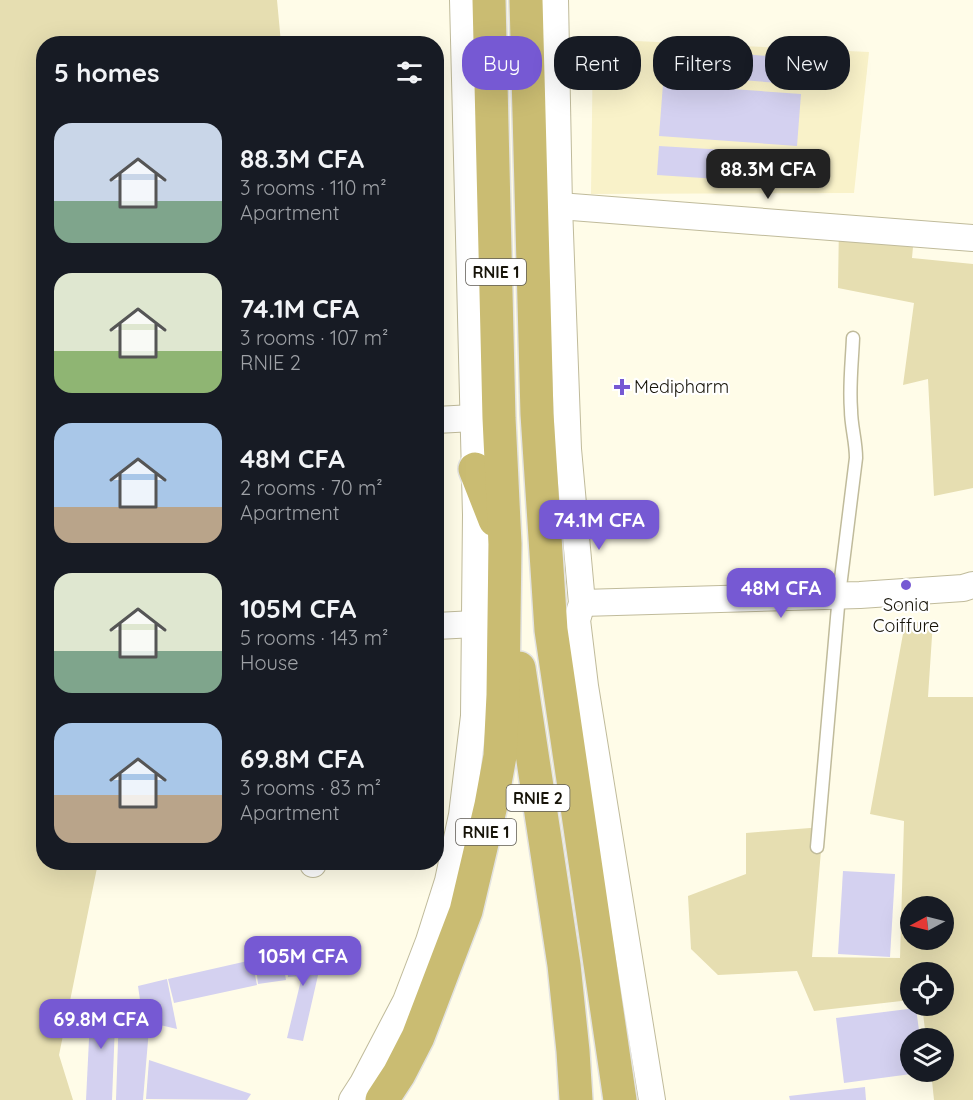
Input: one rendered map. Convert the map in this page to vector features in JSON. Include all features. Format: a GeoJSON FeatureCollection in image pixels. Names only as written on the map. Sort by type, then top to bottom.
{"type":"FeatureCollection","features":[{"type":"Feature","properties":{"kind":"highway","name":"RNIE 1"},"geometry":{"type":"LineString","coordinates":[[382,1100],[399,1074],[418,1037],[466,911],[484,840],[500,756],[503,695],[504,544],[489,0]]}},
{"type":"Feature","properties":{"kind":"highway","name":"RNIE 1"},"geometry":{"type":"LineString","coordinates":[[526,0],[537,414],[551,630],[620,1100]]}},
{"type":"Feature","properties":{"kind":"highway"},"geometry":{"type":"LineString","coordinates":[[475,469],[504,544]]}},
{"type":"Feature","properties":{"kind":"highway","name":"RNIE 2"},"geometry":{"type":"LineString","coordinates":[[504,544],[522,692],[564,965],[576,1100]]}},
{"type":"Feature","properties":{"kind":"highway"},"geometry":{"type":"LineString","coordinates":[[608,1100],[609,1034]]}},
{"type":"Feature","properties":{"kind":"street"},"geometry":{"type":"LineString","coordinates":[[352,1100],[406,1001],[429,941],[448,881],[462,815],[474,716],[476,515],[463,0]]}},
{"type":"Feature","properties":{"kind":"street"},"geometry":{"type":"LineString","coordinates":[[555,0],[559,206],[568,449],[582,603],[577,620],[585,686],[651,1100]]}},
{"type":"Feature","properties":{"kind":"street"},"geometry":{"type":"LineString","coordinates":[[559,206],[973,238]]}},
{"type":"Feature","properties":{"kind":"street"},"geometry":{"type":"LineString","coordinates":[[444,420],[473,418]]}},
{"type":"Feature","properties":{"kind":"street"},"geometry":{"type":"LineString","coordinates":[[582,603],[839,595],[963,588],[973,585]]}},
{"type":"Feature","properties":{"kind":"street"},"geometry":{"type":"LineString","coordinates":[[444,626],[475,624]]}},
{"type":"Feature","properties":{"kind":"lane"},"geometry":{"type":"LineString","coordinates":[[817,847],[839,595],[856,458],[850,400],[853,338]]}},
{"type":"Feature","properties":{"kind":"shaded area"},"geometry":{"type":"Polygon","coordinates":[[[0,0],[277,0],[280,36],[36,36],[36,870],[97,870],[59,1055],[73,1100],[0,1100],[0,0]]]}},
{"type":"Feature","properties":{"kind":"shaded area"},"geometry":{"type":"Polygon","coordinates":[[[641,41],[653,42],[653,90],[753,90],[753,47],[765,47],[765,90],[850,90],[850,51],[869,52],[854,193],[591,194],[592,90],[641,90],[641,41]]]}},
{"type":"Feature","properties":{"kind":"shaded area"},"geometry":{"type":"Polygon","coordinates":[[[839,223],[915,224],[912,258],[973,264],[973,488],[934,496],[928,379],[903,385],[914,303],[838,288],[839,223]]]}},
{"type":"Feature","properties":{"kind":"shaded area"},"geometry":{"type":"Polygon","coordinates":[[[933,621],[928,697],[973,697],[973,1100],[934,1100],[932,1082],[954,1082],[954,1028],[925,1028],[923,1016],[954,1016],[954,962],[900,962],[900,1001],[814,1011],[797,971],[718,975],[691,949],[688,896],[746,874],[746,833],[823,827],[812,957],[900,958],[900,950],[954,950],[954,896],[902,896],[904,821],[870,814],[905,623],[933,621]]]}},
{"type":"Feature","properties":{"kind":"building"},"geometry":{"type":"Polygon","coordinates":[[[753,55],[765,56],[765,82],[753,81],[753,55]]]}},
{"type":"Feature","properties":{"kind":"building"},"geometry":{"type":"Polygon","coordinates":[[[663,90],[746,90],[801,94],[797,146],[659,136],[663,90]]]}},
{"type":"Feature","properties":{"kind":"building"},"geometry":{"type":"Polygon","coordinates":[[[659,146],[779,153],[778,183],[657,175],[659,146]]]}},
{"type":"Feature","properties":{"kind":"building"},"geometry":{"type":"Polygon","coordinates":[[[843,871],[895,874],[890,957],[838,954],[843,871]]]}},
{"type":"Feature","properties":{"kind":"building"},"geometry":{"type":"Polygon","coordinates":[[[324,949],[303,1041],[287,1038],[302,976],[288,977],[286,952],[324,949]]]}},
{"type":"Feature","properties":{"kind":"building"},"geometry":{"type":"Polygon","coordinates":[[[282,956],[286,980],[258,984],[255,959],[282,956]]]}},
{"type":"Feature","properties":{"kind":"building"},"geometry":{"type":"Polygon","coordinates":[[[252,960],[257,985],[174,1003],[168,979],[252,960]]]}},
{"type":"Feature","properties":{"kind":"building"},"geometry":{"type":"Polygon","coordinates":[[[167,979],[177,1029],[143,1021],[138,986],[167,979]]]}},
{"type":"Feature","properties":{"kind":"building"},"geometry":{"type":"Polygon","coordinates":[[[91,999],[116,1000],[112,1100],[86,1100],[91,999]]]}},
{"type":"Feature","properties":{"kind":"building"},"geometry":{"type":"Polygon","coordinates":[[[900,1010],[900,1016],[917,1016],[919,1028],[900,1028],[900,1075],[844,1083],[836,1018],[900,1010]]]}},
{"type":"Feature","properties":{"kind":"building"},"geometry":{"type":"Polygon","coordinates":[[[119,1012],[149,1029],[143,1100],[116,1100],[119,1012]]]}},
{"type":"Feature","properties":{"kind":"building"},"geometry":{"type":"Polygon","coordinates":[[[149,1060],[251,1094],[247,1100],[146,1099],[149,1060]]]}},
{"type":"Feature","properties":{"kind":"building"},"geometry":{"type":"Polygon","coordinates":[[[865,1087],[866,1100],[790,1100],[789,1096],[865,1087]]]}},
{"type":"Feature","properties":{"kind":"place","name":"Medipharm"},"geometry":{"type":"Point","coordinates":[622,387]}},
{"type":"Feature","properties":{"kind":"place","name":"Sonia Coiffure"},"geometry":{"type":"Point","coordinates":[906,585]}}]}
